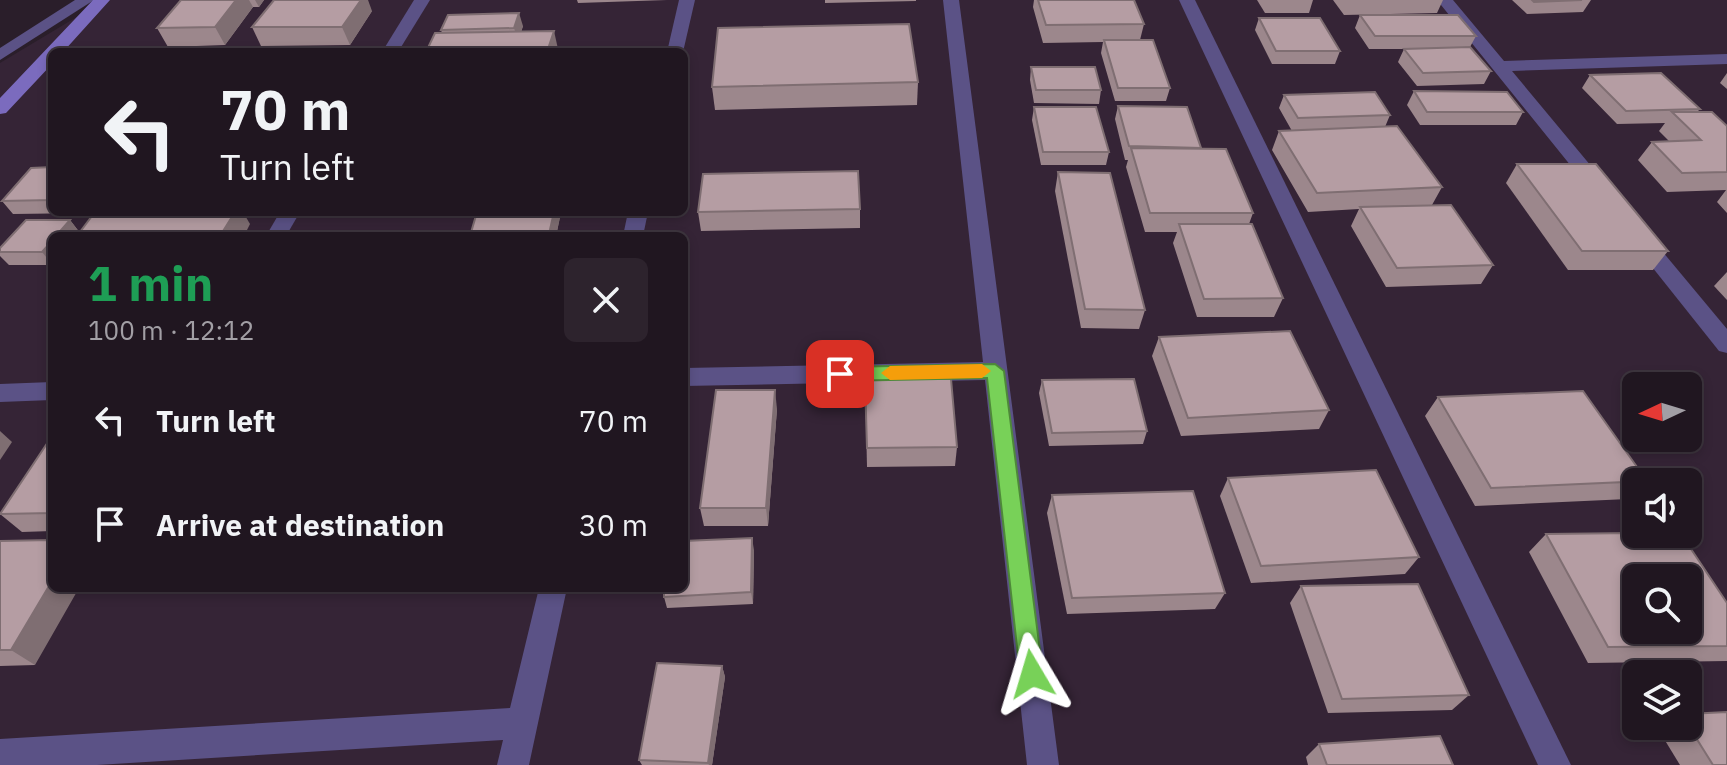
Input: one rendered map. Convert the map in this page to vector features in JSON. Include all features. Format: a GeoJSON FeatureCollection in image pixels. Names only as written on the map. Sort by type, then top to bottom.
{"type":"FeatureCollection","features":[{"type":"Feature","properties":{"kind":"street"},"geometry":{"type":"LineString","coordinates":[[0,55],[86,0]]}},
{"type":"Feature","properties":{"kind":"street"},"geometry":{"type":"LineString","coordinates":[[58,48],[102,0]]}},
{"type":"Feature","properties":{"kind":"street"},"geometry":{"type":"LineString","coordinates":[[392,48],[422,0]]}},
{"type":"Feature","properties":{"kind":"street"},"geometry":{"type":"LineString","coordinates":[[676,48],[687,0]]}},
{"type":"Feature","properties":{"kind":"street"},"geometry":{"type":"LineString","coordinates":[[951,0],[1043,765]]}},
{"type":"Feature","properties":{"kind":"street"},"geometry":{"type":"LineString","coordinates":[[1187,0],[1555,765]]}},
{"type":"Feature","properties":{"kind":"street"},"geometry":{"type":"LineString","coordinates":[[1445,0],[1608,200]]}},
{"type":"Feature","properties":{"kind":"street"},"geometry":{"type":"LineString","coordinates":[[0,109],[48,58]]}},
{"type":"Feature","properties":{"kind":"street"},"geometry":{"type":"LineString","coordinates":[[1499,66],[1727,59]]}},
{"type":"Feature","properties":{"kind":"street"},"geometry":{"type":"LineString","coordinates":[[1628,224],[1727,345]]}},
{"type":"Feature","properties":{"kind":"street"},"geometry":{"type":"LineString","coordinates":[[688,377],[995,371]]}},
{"type":"Feature","properties":{"kind":"street"},"geometry":{"type":"LineString","coordinates":[[0,393],[48,391]]}},
{"type":"Feature","properties":{"kind":"street"},"geometry":{"type":"LineString","coordinates":[[513,765],[552,592]]}},
{"type":"Feature","properties":{"kind":"street"},"geometry":{"type":"LineString","coordinates":[[0,755],[522,723]]}},
{"type":"Feature","properties":{"kind":"shaded area"},"geometry":{"type":"Polygon","coordinates":[[[105,0],[1727,0],[1727,765],[0,765],[0,63],[105,0]]]}},
{"type":"Feature","properties":{"kind":"building"},"geometry":{"type":"Polygon","coordinates":[[[181,0],[236,0],[215,27],[157,28],[181,0]]]}},
{"type":"Feature","properties":{"kind":"building"},"geometry":{"type":"Polygon","coordinates":[[[274,0],[361,0],[342,27],[252,27],[274,0]]]}},
{"type":"Feature","properties":{"kind":"building"},"geometry":{"type":"Polygon","coordinates":[[[1038,0],[1134,0],[1144,24],[1046,25],[1038,0]]]}},
{"type":"Feature","properties":{"kind":"building"},"geometry":{"type":"Polygon","coordinates":[[[1532,0],[1582,0],[1534,2],[1532,0]]]}},
{"type":"Feature","properties":{"kind":"building"},"geometry":{"type":"Polygon","coordinates":[[[519,13],[514,28],[441,30],[448,15],[519,13]]]}},
{"type":"Feature","properties":{"kind":"building"},"geometry":{"type":"Polygon","coordinates":[[[1360,15],[1458,15],[1476,36],[1375,36],[1360,15]]]}},
{"type":"Feature","properties":{"kind":"building"},"geometry":{"type":"Polygon","coordinates":[[[1259,18],[1320,18],[1340,51],[1276,51],[1259,18]]]}},
{"type":"Feature","properties":{"kind":"building"},"geometry":{"type":"Polygon","coordinates":[[[909,24],[918,82],[712,87],[718,28],[909,24]]]}},
{"type":"Feature","properties":{"kind":"building"},"geometry":{"type":"Polygon","coordinates":[[[554,31],[548,48],[428,48],[435,33],[554,31]]]}},
{"type":"Feature","properties":{"kind":"building"},"geometry":{"type":"Polygon","coordinates":[[[1104,40],[1153,40],[1170,88],[1118,88],[1104,40]]]}},
{"type":"Feature","properties":{"kind":"building"},"geometry":{"type":"Polygon","coordinates":[[[1470,47],[1491,71],[1423,73],[1404,49],[1470,47]]]}},
{"type":"Feature","properties":{"kind":"building"},"geometry":{"type":"Polygon","coordinates":[[[1031,67],[1095,67],[1101,90],[1036,90],[1031,67]]]}},
{"type":"Feature","properties":{"kind":"building"},"geometry":{"type":"Polygon","coordinates":[[[1661,73],[1700,109],[1626,111],[1590,75],[1661,73]]]}},
{"type":"Feature","properties":{"kind":"building"},"geometry":{"type":"Polygon","coordinates":[[[1414,91],[1507,92],[1523,112],[1427,112],[1414,91]]]}},
{"type":"Feature","properties":{"kind":"building"},"geometry":{"type":"Polygon","coordinates":[[[1375,92],[1390,115],[1298,118],[1284,95],[1375,92]]]}},
{"type":"Feature","properties":{"kind":"building"},"geometry":{"type":"Polygon","coordinates":[[[1118,106],[1187,107],[1201,148],[1129,146],[1118,106]]]}},
{"type":"Feature","properties":{"kind":"building"},"geometry":{"type":"Polygon","coordinates":[[[1034,107],[1096,107],[1109,152],[1043,152],[1034,107]]]}},
{"type":"Feature","properties":{"kind":"building"},"geometry":{"type":"Polygon","coordinates":[[[1672,112],[1712,112],[1727,126],[1727,172],[1682,173],[1652,142],[1701,140],[1672,112]]]}},
{"type":"Feature","properties":{"kind":"building"},"geometry":{"type":"Polygon","coordinates":[[[1397,126],[1442,187],[1317,193],[1279,131],[1397,126]]]}},
{"type":"Feature","properties":{"kind":"building"},"geometry":{"type":"Polygon","coordinates":[[[1131,148],[1226,149],[1253,213],[1150,213],[1131,148]]]}},
{"type":"Feature","properties":{"kind":"building"},"geometry":{"type":"Polygon","coordinates":[[[1517,164],[1596,164],[1668,251],[1582,251],[1517,164]]]}},
{"type":"Feature","properties":{"kind":"building"},"geometry":{"type":"Polygon","coordinates":[[[48,167],[48,200],[2,201],[31,168],[48,167]]]}},
{"type":"Feature","properties":{"kind":"building"},"geometry":{"type":"Polygon","coordinates":[[[858,171],[860,209],[698,212],[703,174],[858,171]]]}},
{"type":"Feature","properties":{"kind":"building"},"geometry":{"type":"Polygon","coordinates":[[[1058,172],[1110,173],[1145,310],[1085,309],[1058,172]]]}},
{"type":"Feature","properties":{"kind":"building"},"geometry":{"type":"Polygon","coordinates":[[[1451,205],[1493,265],[1397,268],[1360,207],[1451,205]]]}},
{"type":"Feature","properties":{"kind":"building"},"geometry":{"type":"Polygon","coordinates":[[[92,216],[232,216],[222,232],[80,232],[92,216]]]}},
{"type":"Feature","properties":{"kind":"building"},"geometry":{"type":"Polygon","coordinates":[[[476,216],[553,216],[549,232],[471,232],[476,216]]]}},
{"type":"Feature","properties":{"kind":"building"},"geometry":{"type":"Polygon","coordinates":[[[26,220],[70,220],[60,232],[48,232],[48,245],[42,252],[0,252],[0,248],[26,220]]]}},
{"type":"Feature","properties":{"kind":"building"},"geometry":{"type":"Polygon","coordinates":[[[1179,224],[1252,224],[1283,298],[1204,299],[1179,224]]]}},
{"type":"Feature","properties":{"kind":"building"},"geometry":{"type":"Polygon","coordinates":[[[1290,331],[1329,410],[1188,418],[1159,337],[1290,331]]]}},
{"type":"Feature","properties":{"kind":"building"},"geometry":{"type":"Polygon","coordinates":[[[865,379],[951,379],[957,447],[867,448],[865,379]]]}},
{"type":"Feature","properties":{"kind":"building"},"geometry":{"type":"Polygon","coordinates":[[[1134,379],[1147,431],[1052,433],[1042,380],[1134,379]]]}},
{"type":"Feature","properties":{"kind":"building"},"geometry":{"type":"Polygon","coordinates":[[[716,390],[775,390],[766,508],[700,508],[716,390]]]}},
{"type":"Feature","properties":{"kind":"building"},"geometry":{"type":"Polygon","coordinates":[[[1583,391],[1622,446],[1622,452],[1626,452],[1638,468],[1622,468],[1622,482],[1491,488],[1438,397],[1583,391]]]}},
{"type":"Feature","properties":{"kind":"building"},"geometry":{"type":"Polygon","coordinates":[[[48,442],[48,513],[0,514],[48,442]]]}},
{"type":"Feature","properties":{"kind":"building"},"geometry":{"type":"Polygon","coordinates":[[[1376,470],[1419,557],[1261,566],[1228,478],[1376,470]]]}},
{"type":"Feature","properties":{"kind":"building"},"geometry":{"type":"Polygon","coordinates":[[[1193,491],[1225,593],[1072,598],[1052,495],[1193,491]]]}},
{"type":"Feature","properties":{"kind":"building"},"geometry":{"type":"Polygon","coordinates":[[[1622,533],[1622,548],[1690,548],[1701,564],[1622,564],[1622,644],[1702,644],[1702,566],[1727,603],[1727,646],[1608,647],[1546,534],[1622,533]]]}},
{"type":"Feature","properties":{"kind":"building"},"geometry":{"type":"Polygon","coordinates":[[[752,538],[751,592],[664,597],[664,592],[688,592],[688,541],[752,538]]]}},
{"type":"Feature","properties":{"kind":"building"},"geometry":{"type":"Polygon","coordinates":[[[48,540],[48,588],[11,650],[0,650],[0,541],[48,540]]]}},
{"type":"Feature","properties":{"kind":"building"},"geometry":{"type":"Polygon","coordinates":[[[1418,584],[1469,695],[1342,699],[1301,586],[1418,584]]]}},
{"type":"Feature","properties":{"kind":"building"},"geometry":{"type":"Polygon","coordinates":[[[657,663],[722,666],[708,763],[639,760],[657,663]]]}},
{"type":"Feature","properties":{"kind":"building"},"geometry":{"type":"Polygon","coordinates":[[[1727,712],[1727,765],[1713,765],[1697,740],[1702,740],[1702,713],[1727,712]]]}},
{"type":"Feature","properties":{"kind":"building"},"geometry":{"type":"Polygon","coordinates":[[[1440,736],[1453,765],[1327,765],[1319,744],[1440,736]]]}},
{"type":"Feature","properties":{"kind":"slow traffic"},"geometry":{"type":"LineString","coordinates":[[890,373],[982,371]]}},
{"type":"Feature","properties":{"kind":"route"},"geometry":{"type":"LineString","coordinates":[[840,374],[995,371],[1032,674]]}}]}
